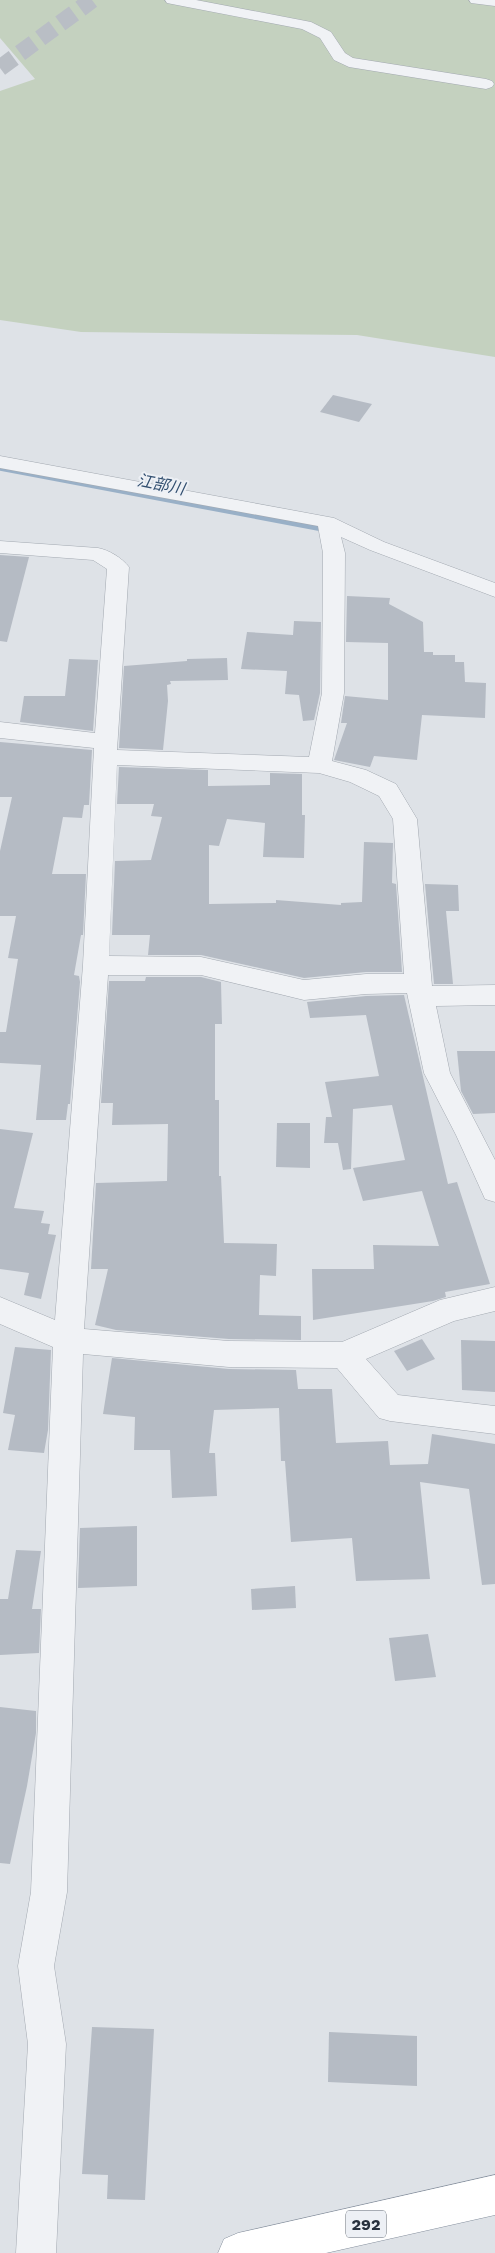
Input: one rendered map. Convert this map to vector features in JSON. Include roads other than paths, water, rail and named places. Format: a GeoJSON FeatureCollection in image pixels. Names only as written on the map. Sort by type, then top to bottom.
{"type":"FeatureCollection","features":[{"type":"Feature","properties":{"kind":"highway","name":"292"},"geometry":{"type":"LineString","coordinates":[[238,2253],[495,2194]]}},
{"type":"Feature","properties":{"kind":"street"},"geometry":{"type":"LineString","coordinates":[[172,0],[306,25],[326,36],[333,44],[335,52],[343,60],[355,64],[486,84]]}},
{"type":"Feature","properties":{"kind":"street"},"geometry":{"type":"LineString","coordinates":[[476,0],[495,2]]}},
{"type":"Feature","properties":{"kind":"street"},"geometry":{"type":"LineString","coordinates":[[0,462],[327,522],[377,546],[495,590]]}},
{"type":"Feature","properties":{"kind":"street"},"geometry":{"type":"LineString","coordinates":[[319,765],[333,693],[334,553],[327,522]]}},
{"type":"Feature","properties":{"kind":"street"},"geometry":{"type":"LineString","coordinates":[[0,547],[98,554],[118,567],[106,750],[96,965],[68,1340],[49,1892],[36,1966],[47,2044],[36,2253]]}},
{"type":"Feature","properties":{"kind":"street"},"geometry":{"type":"LineString","coordinates":[[0,730],[106,750],[319,765],[358,776],[388,790],[405,819],[420,989],[437,1072],[470,1134],[495,1190]]}},
{"type":"Feature","properties":{"kind":"street"},"geometry":{"type":"LineString","coordinates":[[96,965],[201,966],[304,990],[366,984],[495,995]]}},
{"type":"Feature","properties":{"kind":"street"},"geometry":{"type":"LineString","coordinates":[[0,1310],[68,1340],[229,1354],[344,1355],[450,1309],[495,1299]]}},
{"type":"Feature","properties":{"kind":"street"},"geometry":{"type":"LineString","coordinates":[[344,1355],[390,1408],[495,1420]]}},
{"type":"Feature","properties":{"kind":"waterway","name":"江部川"},"geometry":{"type":"LineString","coordinates":[[0,468],[318,528]]}},
{"type":"Feature","properties":{"kind":"tunnel"},"geometry":{"type":"LineString","coordinates":[[0,68],[92,0]]}}]}
